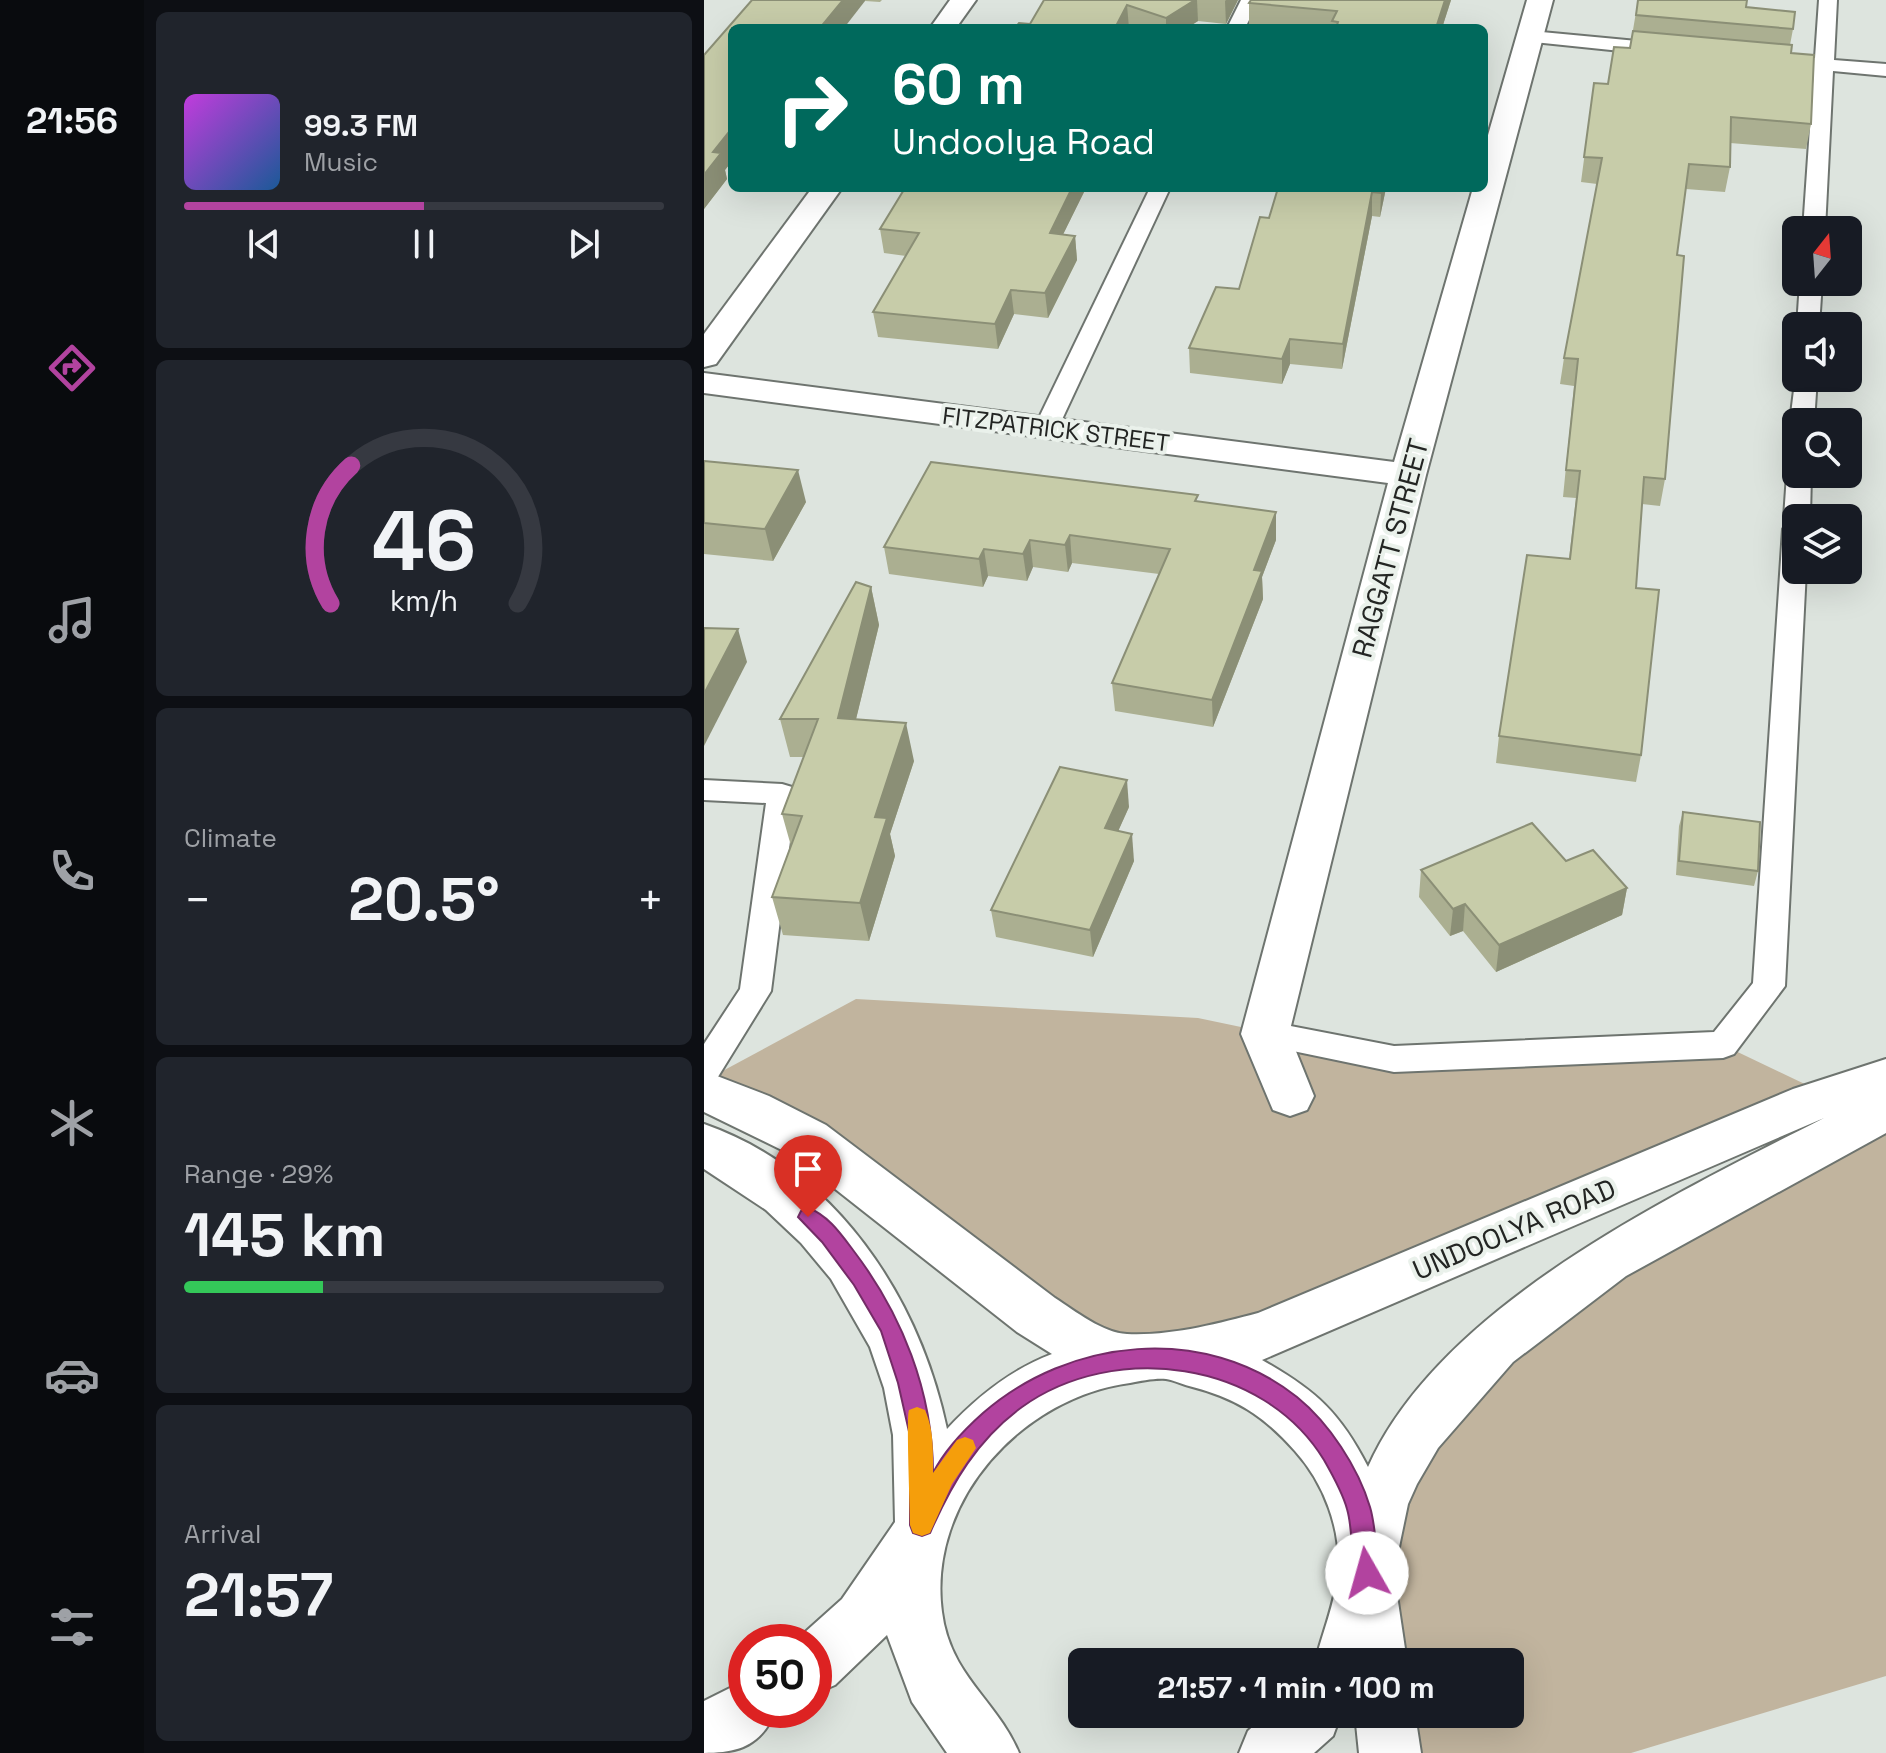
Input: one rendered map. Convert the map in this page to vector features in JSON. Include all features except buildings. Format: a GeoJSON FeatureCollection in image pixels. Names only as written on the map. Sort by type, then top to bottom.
{"type":"FeatureCollection","features":[{"type":"Feature","properties":{"kind":"street"},"geometry":{"type":"LineString","coordinates":[[946,24],[963,0]]}},
{"type":"Feature","properties":{"kind":"street","name":"RAGGATT STREET"},"geometry":{"type":"LineString","coordinates":[[1488,190],[1540,0]]}},
{"type":"Feature","properties":{"kind":"street"},"geometry":{"type":"LineString","coordinates":[[704,357],[824,192]]}},
{"type":"Feature","properties":{"kind":"street","name":"RAGGATT STREET"},"geometry":{"type":"LineString","coordinates":[[1265,1034],[1408,475],[1487,192]]}},
{"type":"Feature","properties":{"kind":"street","name":"FITZPATRICK STREET"},"geometry":{"type":"LineString","coordinates":[[704,383],[1408,475]]}},
{"type":"Feature","properties":{"kind":"street"},"geometry":{"type":"LineString","coordinates":[[1265,1034],[1290,1096]]}},
{"type":"Feature","properties":{"kind":"street","name":"UNDOOLYA ROAD"},"geometry":{"type":"LineString","coordinates":[[920,1530],[944,1476],[976,1434],[1015,1399],[1062,1375],[1131,1358],[1216,1348],[1263,1336],[1797,1109],[1886,1079]]}},
{"type":"Feature","properties":{"kind":"street","name":"UNDOOLYA ROAD"},"geometry":{"type":"LineString","coordinates":[[704,1091],[752,1110],[809,1140],[1066,1335],[1131,1358],[1174,1358],[1235,1373],[1289,1404],[1331,1451],[1359,1508],[1367,1578]]}},
{"type":"Feature","properties":{"kind":"street","name":"UNDOOLYA ROAD"},"geometry":{"type":"LineString","coordinates":[[1349,1648],[1367,1578],[1380,1504],[1396,1467],[1418,1430],[1494,1345],[1608,1260],[1886,1110]]}},
{"type":"Feature","properties":{"kind":"street","name":"UNDOOLYA ROAD"},"geometry":{"type":"LineString","coordinates":[[704,1145],[731,1158],[830,1235],[862,1278],[890,1328],[909,1383],[922,1436],[920,1530],[912,1594],[921,1652],[946,1706],[988,1753]]}},
{"type":"Feature","properties":{"kind":"street"},"geometry":{"type":"LineString","coordinates":[[832,1648],[863,1620],[920,1530]]}},
{"type":"Feature","properties":{"kind":"street"},"geometry":{"type":"LineString","coordinates":[[1367,1578],[1375,1648]]}},
{"type":"Feature","properties":{"kind":"street"},"geometry":{"type":"LineString","coordinates":[[704,1736],[728,1721]]}},
{"type":"Feature","properties":{"kind":"street"},"geometry":{"type":"LineString","coordinates":[[1270,1753],[1296,1728]]}},
{"type":"Feature","properties":{"kind":"street"},"geometry":{"type":"LineString","coordinates":[[1387,1728],[1390,1753]]}},
{"type":"Feature","properties":{"kind":"lane"},"geometry":{"type":"LineString","coordinates":[[1238,24],[1250,0]]}},
{"type":"Feature","properties":{"kind":"lane"},"geometry":{"type":"LineString","coordinates":[[1815,216],[1828,0]]}},
{"type":"Feature","properties":{"kind":"lane"},"geometry":{"type":"LineString","coordinates":[[1531,37],[1685,51]]}},
{"type":"Feature","properties":{"kind":"lane"},"geometry":{"type":"LineString","coordinates":[[1762,59],[1886,70]]}},
{"type":"Feature","properties":{"kind":"lane"},"geometry":{"type":"LineString","coordinates":[[1046,428],[1158,192]]}},
{"type":"Feature","properties":{"kind":"lane"},"geometry":{"type":"LineString","coordinates":[[1265,1034],[1394,1059],[1723,1045],[1769,986],[1793,584]]}},
{"type":"Feature","properties":{"kind":"lane"},"geometry":{"type":"LineString","coordinates":[[704,790],[782,794],[755,991],[704,1071]]}},
{"type":"Feature","properties":{"kind":"shaded area"},"geometry":{"type":"Polygon","coordinates":[[[856,999],[1198,1018],[1394,1059],[1723,1045],[1811,1087],[1174,1358],[1137,1358],[704,1081],[856,999]]]}},
{"type":"Feature","properties":{"kind":"shaded area"},"geometry":{"type":"Polygon","coordinates":[[[1886,1110],[1886,1676],[1631,1753],[1376,1753],[1370,1728],[1524,1728],[1524,1648],[1354,1648],[1380,1504],[1494,1345],[1886,1110]]]}},
{"type":"Feature","properties":{"kind":"slow traffic"},"geometry":{"type":"LineString","coordinates":[[917,1417],[922,1436],[922,1525],[944,1476],[965,1448]]}},
{"type":"Feature","properties":{"kind":"route"},"geometry":{"type":"LineString","coordinates":[[808,1217],[830,1235],[862,1278],[890,1328],[909,1383],[922,1436],[922,1525],[944,1476],[976,1434],[1015,1399],[1062,1375],[1098,1364],[1124,1359],[1174,1358],[1235,1373],[1289,1404],[1331,1451],[1359,1508],[1367,1573]]}}]}
